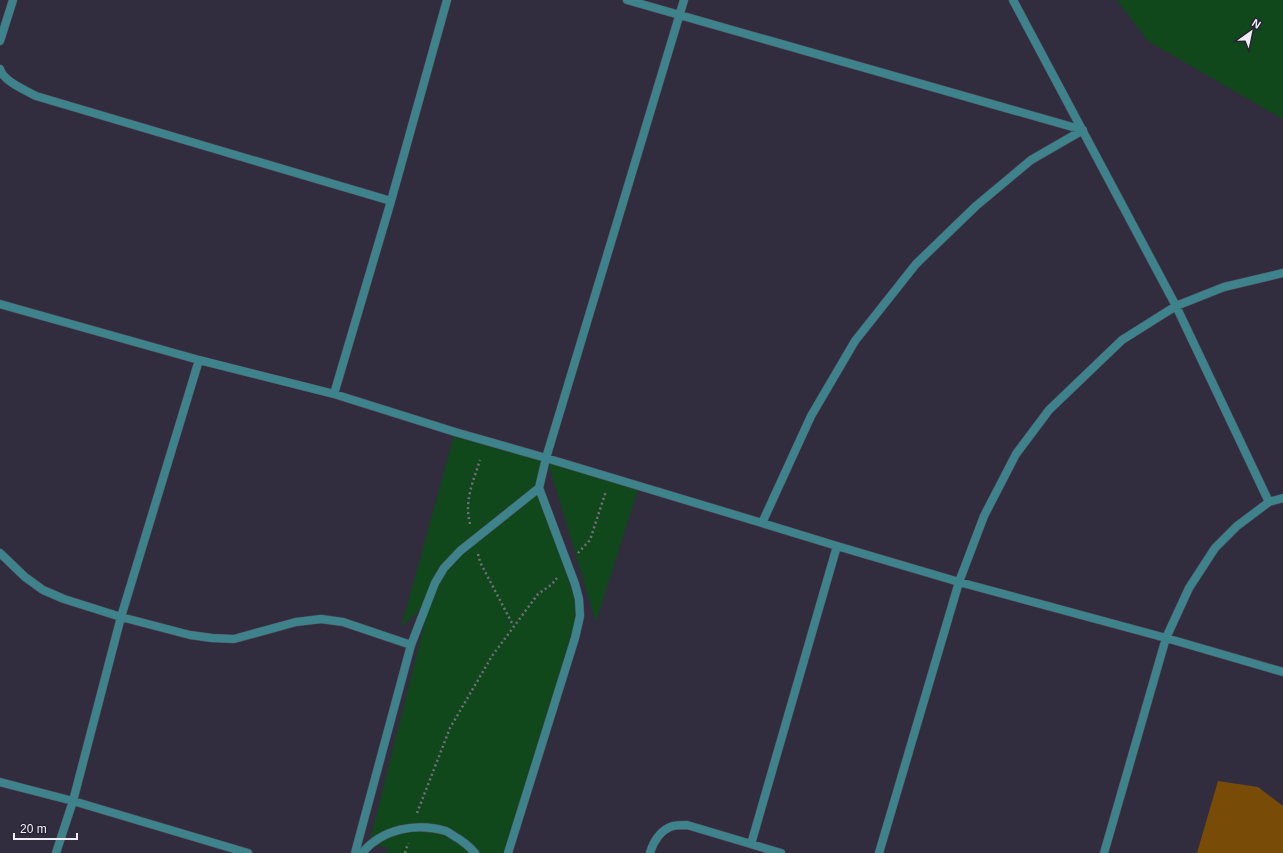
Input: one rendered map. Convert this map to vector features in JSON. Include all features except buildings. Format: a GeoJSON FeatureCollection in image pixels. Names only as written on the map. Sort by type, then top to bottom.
{"type":"FeatureCollection","features":[{"type":"Feature","properties":{"kind":"street"},"geometry":{"type":"LineString","coordinates":[[0,41],[12,0]]}},
{"type":"Feature","properties":{"kind":"street"},"geometry":{"type":"LineString","coordinates":[[334,394],[391,201],[447,0]]}},
{"type":"Feature","properties":{"kind":"street"},"geometry":{"type":"LineString","coordinates":[[626,0],[1083,130]]}},
{"type":"Feature","properties":{"kind":"street"},"geometry":{"type":"LineString","coordinates":[[508,853],[575,638],[580,616],[579,599],[539,488],[546,458],[684,0]]}},
{"type":"Feature","properties":{"kind":"street"},"geometry":{"type":"LineString","coordinates":[[1013,0],[1176,306],[1269,502]]}},
{"type":"Feature","properties":{"kind":"street"},"geometry":{"type":"LineString","coordinates":[[0,69],[1,72],[14,84],[36,96],[391,201]]}},
{"type":"Feature","properties":{"kind":"street"},"geometry":{"type":"LineString","coordinates":[[762,523],[811,416],[855,341],[916,264],[976,206],[1031,160],[1083,130]]}},
{"type":"Feature","properties":{"kind":"street"},"geometry":{"type":"LineString","coordinates":[[879,853],[959,582],[987,509],[1016,454],[1049,410],[1122,340],[1176,306],[1224,287],[1283,273]]}},
{"type":"Feature","properties":{"kind":"street"},"geometry":{"type":"LineString","coordinates":[[0,304],[199,360],[334,394],[455,432],[959,582],[1166,638],[1283,672]]}},
{"type":"Feature","properties":{"kind":"street"},"geometry":{"type":"LineString","coordinates":[[56,853],[73,801],[121,617],[199,360]]}},
{"type":"Feature","properties":{"kind":"street"},"geometry":{"type":"LineString","coordinates":[[355,853],[411,646],[435,583],[444,568],[460,551],[539,488]]}},
{"type":"Feature","properties":{"kind":"street"},"geometry":{"type":"LineString","coordinates":[[1104,853],[1166,638],[1189,588],[1215,548],[1237,526],[1269,502],[1283,498]]}},
{"type":"Feature","properties":{"kind":"street"},"geometry":{"type":"LineString","coordinates":[[751,844],[837,546]]}},
{"type":"Feature","properties":{"kind":"street"},"geometry":{"type":"LineString","coordinates":[[0,553],[25,577],[43,590],[64,600],[190,636],[234,638],[296,622],[321,619],[343,622],[411,646]]}},
{"type":"Feature","properties":{"kind":"street"},"geometry":{"type":"LineString","coordinates":[[0,782],[73,801],[248,853]]}},
{"type":"Feature","properties":{"kind":"street"},"geometry":{"type":"LineString","coordinates":[[650,853],[661,833],[672,826],[687,825],[781,853]]}},
{"type":"Feature","properties":{"kind":"street"},"geometry":{"type":"LineString","coordinates":[[362,853],[369,844],[393,830],[420,826],[447,832],[470,846],[475,853]]}},
{"type":"Feature","properties":{"kind":"path"},"geometry":{"type":"LineString","coordinates":[[406,853],[418,811],[450,728],[492,656],[538,594],[551,585],[590,540],[610,477]]}},
{"type":"Feature","properties":{"kind":"green space"},"geometry":{"type":"Polygon","coordinates":[[[1117,0],[1283,0],[1283,119],[1148,41],[1117,0]]]}},
{"type":"Feature","properties":{"kind":"green space"},"geometry":{"type":"Polygon","coordinates":[[[455,432],[547,459],[539,488],[580,616],[507,853],[384,853],[390,848],[369,844],[431,598],[401,628],[455,432]]]}},
{"type":"Feature","properties":{"kind":"green space"},"geometry":{"type":"Polygon","coordinates":[[[547,459],[639,486],[596,622],[547,459]]]}}]}
